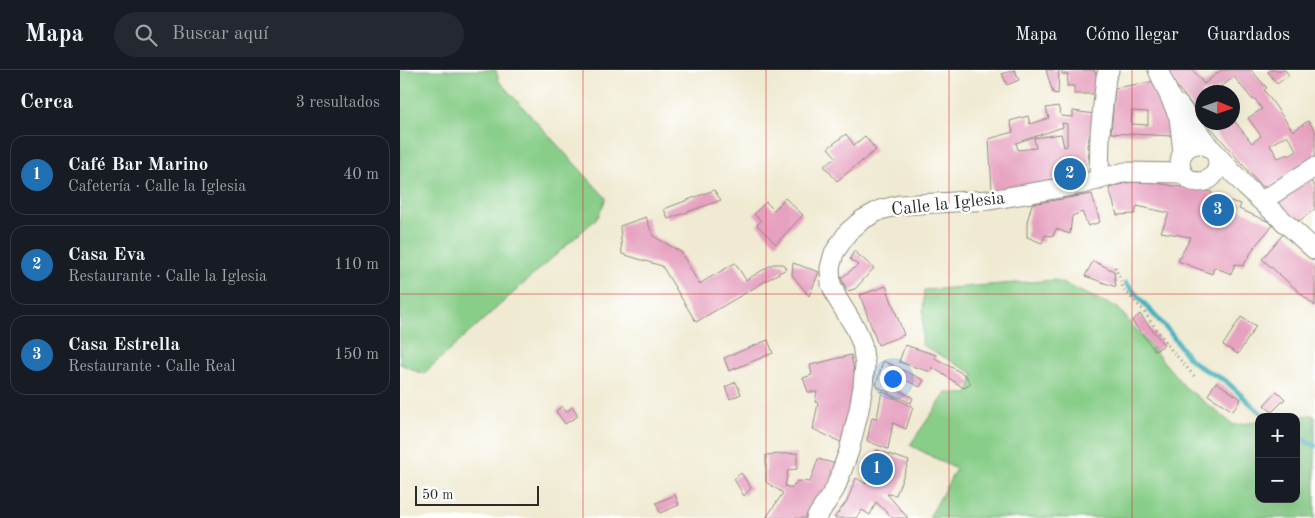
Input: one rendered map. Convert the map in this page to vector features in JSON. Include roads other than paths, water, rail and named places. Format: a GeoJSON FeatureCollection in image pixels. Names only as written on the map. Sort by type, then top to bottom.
{"type":"FeatureCollection","features":[{"type":"Feature","properties":{"kind":"street"},"geometry":{"type":"LineString","coordinates":[[1099,180],[1100,133],[1106,72]]}},
{"type":"Feature","properties":{"kind":"street"},"geometry":{"type":"LineString","coordinates":[[1160,76],[1217,159],[1216,170],[1203,182],[1192,181],[1182,173],[1180,162],[1183,152],[1179,118],[1160,76]]}},
{"type":"Feature","properties":{"kind":"street"},"geometry":{"type":"LineString","coordinates":[[1183,152],[1193,145],[1205,145],[1212,150],[1246,187],[1315,250]]}},
{"type":"Feature","properties":{"kind":"street"},"geometry":{"type":"LineString","coordinates":[[1262,201],[1315,167]]}},
{"type":"Feature","properties":{"kind":"street","name":"Calle la Iglesia"},"geometry":{"type":"LineString","coordinates":[[816,518],[836,489],[849,451],[863,386],[865,364],[862,344],[856,329],[830,284],[830,268],[834,253],[848,232],[862,220],[880,210],[900,205],[990,200],[1099,180],[1125,172],[1182,173]]}},
{"type":"Feature","properties":{"kind":"street"},"geometry":{"type":"LineString","coordinates":[[1208,179],[1230,180],[1246,187]]}},
{"type":"Feature","properties":{"kind":"waterway"},"geometry":{"type":"LineString","coordinates":[[1126,283],[1172,335],[1187,356],[1198,366],[1226,381],[1261,413]]}},
{"type":"Feature","properties":{"kind":"waterway"},"geometry":{"type":"LineString","coordinates":[[1300,438],[1315,446]]}},
{"type":"Feature","properties":{"kind":"place","name":"Casa Eva"},"geometry":{"type":"Point","coordinates":[1070,174]}},
{"type":"Feature","properties":{"kind":"place","name":"Casa Estrella"},"geometry":{"type":"Point","coordinates":[1218,210]}},
{"type":"Feature","properties":{"kind":"place","name":"Café Bar Marino"},"geometry":{"type":"Point","coordinates":[877,469]}}]}
